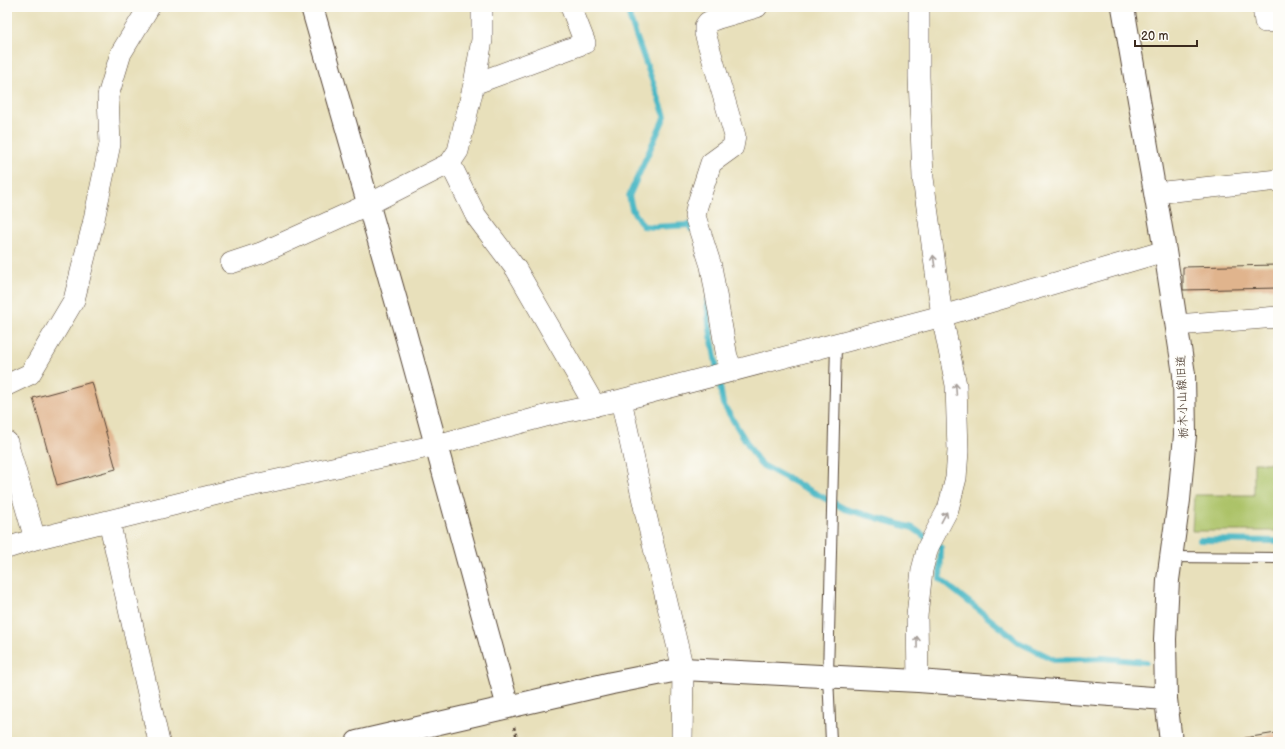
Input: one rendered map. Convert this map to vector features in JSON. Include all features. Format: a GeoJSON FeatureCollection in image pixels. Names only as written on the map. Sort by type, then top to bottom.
{"type":"FeatureCollection","features":[{"type":"Feature","properties":{"kind":"street"},"geometry":{"type":"LineString","coordinates":[[7,384],[30,374],[74,300],[93,224],[110,144],[108,96],[121,53],[150,7]]}},
{"type":"Feature","properties":{"kind":"street"},"geometry":{"type":"LineString","coordinates":[[312,7],[437,445],[508,707]]}},
{"type":"Feature","properties":{"kind":"street"},"geometry":{"type":"LineString","coordinates":[[231,263],[262,253],[369,204],[450,163],[458,151],[474,84],[482,40],[482,7]]}},
{"type":"Feature","properties":{"kind":"street"},"geometry":{"type":"LineString","coordinates":[[474,84],[585,43],[571,7]]}},
{"type":"Feature","properties":{"kind":"street"},"geometry":{"type":"LineString","coordinates":[[730,372],[711,266],[695,216],[711,163],[733,147],[735,136],[705,33],[705,26],[717,13],[757,7]]}},
{"type":"Feature","properties":{"kind":"street"},"geometry":{"type":"LineString","coordinates":[[918,681],[917,616],[922,570],[928,547],[948,509],[956,478],[958,451],[956,384],[942,316],[923,178],[919,77],[919,7]]}},
{"type":"Feature","properties":{"kind":"street","name":"栃木小山線旧道"},"geometry":{"type":"LineString","coordinates":[[1123,7],[1165,251],[1184,374],[1185,436],[1179,500],[1168,580],[1165,639],[1166,698],[1171,742]]}},
{"type":"Feature","properties":{"kind":"street"},"geometry":{"type":"LineString","coordinates":[[1263,7],[1265,22],[1278,21]]}},
{"type":"Feature","properties":{"kind":"street"},"geometry":{"type":"LineString","coordinates":[[450,163],[476,216],[516,269],[595,406]]}},
{"type":"Feature","properties":{"kind":"street"},"geometry":{"type":"LineString","coordinates":[[1155,194],[1278,180]]}},
{"type":"Feature","properties":{"kind":"street"},"geometry":{"type":"LineString","coordinates":[[7,548],[35,539],[246,487],[437,445],[549,415],[621,400],[942,316],[1165,251]]}},
{"type":"Feature","properties":{"kind":"street"},"geometry":{"type":"LineString","coordinates":[[1177,325],[1278,317]]}},
{"type":"Feature","properties":{"kind":"street"},"geometry":{"type":"LineString","coordinates":[[621,400],[646,515],[683,669],[682,742]]}},
{"type":"Feature","properties":{"kind":"street"},"geometry":{"type":"LineString","coordinates":[[7,442],[35,539]]}},
{"type":"Feature","properties":{"kind":"street"},"geometry":{"type":"LineString","coordinates":[[109,521],[159,742]]}},
{"type":"Feature","properties":{"kind":"street"},"geometry":{"type":"LineString","coordinates":[[357,742],[612,683],[683,669],[918,681],[1166,698]]}},
{"type":"Feature","properties":{"kind":"lane"},"geometry":{"type":"LineString","coordinates":[[831,742],[828,676],[836,344]]}},
{"type":"Feature","properties":{"kind":"lane"},"geometry":{"type":"LineString","coordinates":[[1171,557],[1278,558]]}},
{"type":"Feature","properties":{"kind":"green space"},"geometry":{"type":"Polygon","coordinates":[[[1254,463],[1278,463],[1278,531],[1192,531],[1194,495],[1254,495],[1254,463]]]}},
{"type":"Feature","properties":{"kind":"building"},"geometry":{"type":"Polygon","coordinates":[[[1277,265],[1278,288],[1183,290],[1183,267],[1277,265]]]}},
{"type":"Feature","properties":{"kind":"building"},"geometry":{"type":"Polygon","coordinates":[[[92,382],[116,469],[57,485],[33,398],[92,382]]]}},
{"type":"Feature","properties":{"kind":"building"},"geometry":{"type":"Polygon","coordinates":[[[1276,733],[1277,742],[1245,742],[1245,738],[1276,733]]]}},
{"type":"Feature","properties":{"kind":"waterway"},"geometry":{"type":"LineString","coordinates":[[628,7],[630,19],[665,116],[629,196],[632,209],[643,226],[654,227],[690,225],[691,229]]}},
{"type":"Feature","properties":{"kind":"waterway"},"geometry":{"type":"LineString","coordinates":[[707,301],[709,323],[723,404],[760,464],[845,509],[913,528],[941,548],[940,579],[1020,643],[1055,660],[1102,658],[1146,662]]}},
{"type":"Feature","properties":{"kind":"waterway"},"geometry":{"type":"LineString","coordinates":[[1200,540],[1278,541]]}}]}
